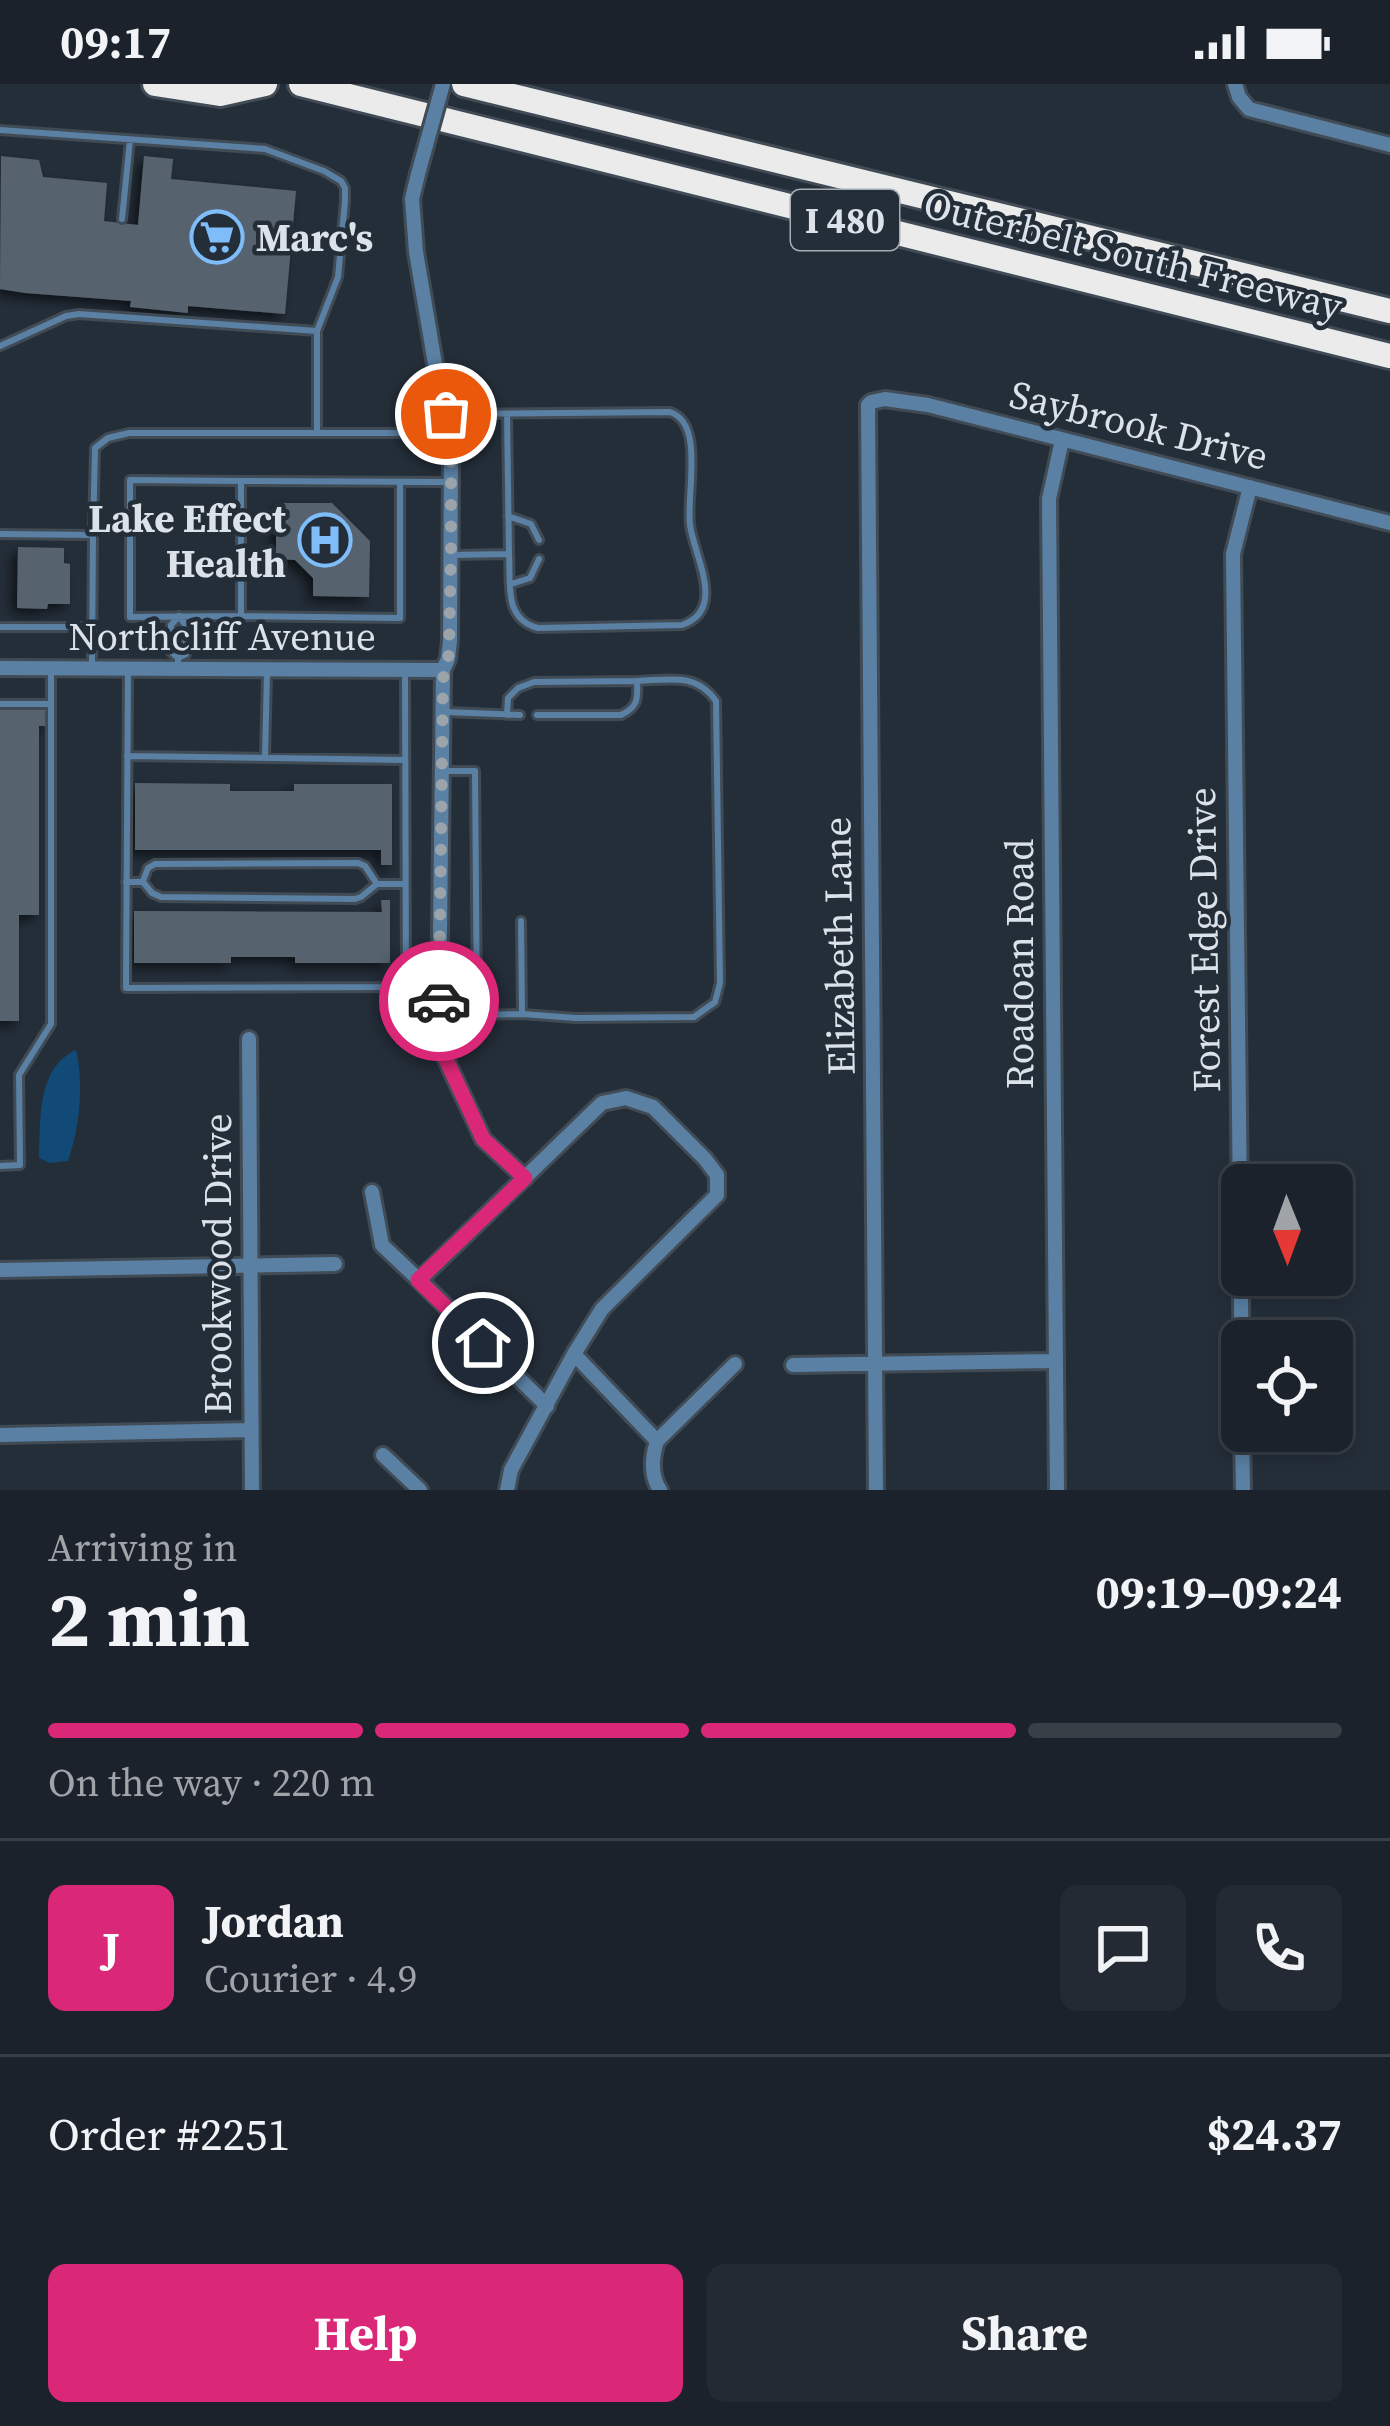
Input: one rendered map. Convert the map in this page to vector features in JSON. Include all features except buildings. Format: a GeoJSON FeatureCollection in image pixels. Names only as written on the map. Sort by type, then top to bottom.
{"type":"FeatureCollection","features":[{"type":"Feature","properties":{"kind":"highway"},"geometry":{"type":"LineString","coordinates":[[154,84],[220,94],[265,84]]}},
{"type":"Feature","properties":{"kind":"highway","name":"Outerbelt South Freeway"},"geometry":{"type":"LineString","coordinates":[[301,84],[1390,356]]}},
{"type":"Feature","properties":{"kind":"highway","name":"Outerbelt South Freeway"},"geometry":{"type":"LineString","coordinates":[[464,84],[1390,311]]}},
{"type":"Feature","properties":{"kind":"street"},"geometry":{"type":"LineString","coordinates":[[443,84],[412,199],[452,482],[449,654],[443,670],[439,1015],[443,1053],[483,1139],[525,1178]]}},
{"type":"Feature","properties":{"kind":"street"},"geometry":{"type":"LineString","coordinates":[[1235,84],[1238,97],[1250,109],[1390,145]]}},
{"type":"Feature","properties":{"kind":"street","name":"Saybrook Drive"},"geometry":{"type":"LineString","coordinates":[[871,401],[928,406],[1390,523]]}},
{"type":"Feature","properties":{"kind":"street","name":"Elizabeth Lane"},"geometry":{"type":"LineString","coordinates":[[871,401],[866,412],[876,1490]]}},
{"type":"Feature","properties":{"kind":"street","name":"Roadoan Road"},"geometry":{"type":"LineString","coordinates":[[1058,1490],[1049,499],[1062,440]]}},
{"type":"Feature","properties":{"kind":"street","name":"Forest Edge Drive"},"geometry":{"type":"LineString","coordinates":[[1241,1320],[1233,554],[1250,487]]}},
{"type":"Feature","properties":{"kind":"street","name":"Northcliff Avenue"},"geometry":{"type":"LineString","coordinates":[[0,668],[128,670],[178,664],[267,670],[443,670]]}},
{"type":"Feature","properties":{"kind":"street","name":"Brookwood Drive"},"geometry":{"type":"LineString","coordinates":[[249,1039],[252,1490]]}},
{"type":"Feature","properties":{"kind":"street"},"geometry":{"type":"LineString","coordinates":[[418,1280],[602,1103],[626,1098],[653,1107],[717,1175],[717,1196],[602,1309],[511,1470],[507,1490]]}},
{"type":"Feature","properties":{"kind":"street"},"geometry":{"type":"LineString","coordinates":[[372,1192],[382,1245],[547,1406]]}},
{"type":"Feature","properties":{"kind":"street"},"geometry":{"type":"LineString","coordinates":[[0,1270],[335,1264]]}},
{"type":"Feature","properties":{"kind":"street"},"geometry":{"type":"LineString","coordinates":[[574,1354],[657,1441]]}},
{"type":"Feature","properties":{"kind":"street"},"geometry":{"type":"LineString","coordinates":[[793,1364],[1055,1360]]}},
{"type":"Feature","properties":{"kind":"street"},"geometry":{"type":"LineString","coordinates":[[660,1490],[652,1457],[657,1441],[736,1364]]}},
{"type":"Feature","properties":{"kind":"street"},"geometry":{"type":"LineString","coordinates":[[0,1435],[251,1430]]}},
{"type":"Feature","properties":{"kind":"street"},"geometry":{"type":"LineString","coordinates":[[1242,1452],[1243,1490]]}},
{"type":"Feature","properties":{"kind":"street"},"geometry":{"type":"LineString","coordinates":[[383,1456],[420,1490]]}},
{"type":"Feature","properties":{"kind":"lane"},"geometry":{"type":"LineString","coordinates":[[0,130],[265,149],[341,181],[345,201],[338,277],[317,331],[317,434]]}},
{"type":"Feature","properties":{"kind":"lane"},"geometry":{"type":"LineString","coordinates":[[122,219],[130,140]]}},
{"type":"Feature","properties":{"kind":"lane"},"geometry":{"type":"LineString","coordinates":[[0,346],[79,314],[317,331]]}},
{"type":"Feature","properties":{"kind":"lane"},"geometry":{"type":"LineString","coordinates":[[446,414],[506,413],[670,412],[683,418],[691,442],[690,523],[703,567],[705,596],[692,622],[538,628],[522,622],[512,607],[506,413]]}},
{"type":"Feature","properties":{"kind":"lane"},"geometry":{"type":"LineString","coordinates":[[92,669],[94,448],[129,433],[421,433]]}},
{"type":"Feature","properties":{"kind":"lane"},"geometry":{"type":"LineString","coordinates":[[400,482],[400,619],[130,617],[130,480],[452,482]]}},
{"type":"Feature","properties":{"kind":"lane"},"geometry":{"type":"LineString","coordinates":[[241,481],[242,616]]}},
{"type":"Feature","properties":{"kind":"lane"},"geometry":{"type":"LineString","coordinates":[[508,516],[531,524],[538,540]]}},
{"type":"Feature","properties":{"kind":"lane"},"geometry":{"type":"LineString","coordinates":[[0,535],[93,535]]}},
{"type":"Feature","properties":{"kind":"lane"},"geometry":{"type":"LineString","coordinates":[[451,555],[509,554]]}},
{"type":"Feature","properties":{"kind":"lane"},"geometry":{"type":"LineString","coordinates":[[511,584],[530,578],[539,559]]}},
{"type":"Feature","properties":{"kind":"lane"},"geometry":{"type":"LineString","coordinates":[[179,616],[186,626],[186,654],[178,664],[170,651],[171,625],[179,616]]}},
{"type":"Feature","properties":{"kind":"lane"},"geometry":{"type":"LineString","coordinates":[[0,627],[92,627]]}},
{"type":"Feature","properties":{"kind":"lane"},"geometry":{"type":"LineString","coordinates":[[0,1166],[20,1166],[20,1075],[51,1024],[51,668]]}},
{"type":"Feature","properties":{"kind":"lane"},"geometry":{"type":"LineString","coordinates":[[128,670],[126,988],[406,987],[405,670]]}},
{"type":"Feature","properties":{"kind":"lane"},"geometry":{"type":"LineString","coordinates":[[266,758],[267,670]]}},
{"type":"Feature","properties":{"kind":"lane"},"geometry":{"type":"LineString","coordinates":[[439,1015],[694,1017],[716,1003],[720,983],[716,701],[706,686],[687,680],[534,682],[508,698],[506,715]]}},
{"type":"Feature","properties":{"kind":"lane"},"geometry":{"type":"LineString","coordinates":[[537,715],[621,715],[633,710],[638,700],[637,681]]}},
{"type":"Feature","properties":{"kind":"lane"},"geometry":{"type":"LineString","coordinates":[[0,704],[51,704]]}},
{"type":"Feature","properties":{"kind":"lane"},"geometry":{"type":"LineString","coordinates":[[442,712],[520,715]]}},
{"type":"Feature","properties":{"kind":"lane"},"geometry":{"type":"LineString","coordinates":[[127,756],[405,760]]}},
{"type":"Feature","properties":{"kind":"lane"},"geometry":{"type":"LineString","coordinates":[[442,771],[475,771],[476,1015]]}},
{"type":"Feature","properties":{"kind":"lane"},"geometry":{"type":"LineString","coordinates":[[143,882],[154,864],[358,863],[377,884]]}},
{"type":"Feature","properties":{"kind":"lane"},"geometry":{"type":"LineString","coordinates":[[126,881],[143,882],[161,897],[204,898],[355,899],[377,884],[405,884]]}},
{"type":"Feature","properties":{"kind":"lane"},"geometry":{"type":"LineString","coordinates":[[521,921],[522,1014]]}},
{"type":"Feature","properties":{"kind":"water"},"geometry":{"type":"Polygon","coordinates":[[[76,1050],[80,1091],[75,1134],[68,1161],[50,1163],[39,1158],[43,1097],[54,1069],[76,1050]]]}},
{"type":"Feature","properties":{"kind":"way so far"},"geometry":{"type":"LineString","coordinates":[[439,1001],[443,670],[449,654],[451,549],[446,414]]}},
{"type":"Feature","properties":{"kind":"place","name":"Marc's"},"geometry":{"type":"Point","coordinates":[217,237]}},
{"type":"Feature","properties":{"kind":"place","name":"Lake Effect Health"},"geometry":{"type":"Point","coordinates":[325,540]}},
{"type":"Feature","properties":{"kind":"route"},"geometry":{"type":"LineString","coordinates":[[439,1001],[443,1053],[483,1139],[525,1178],[418,1280],[483,1343]]}}]}
